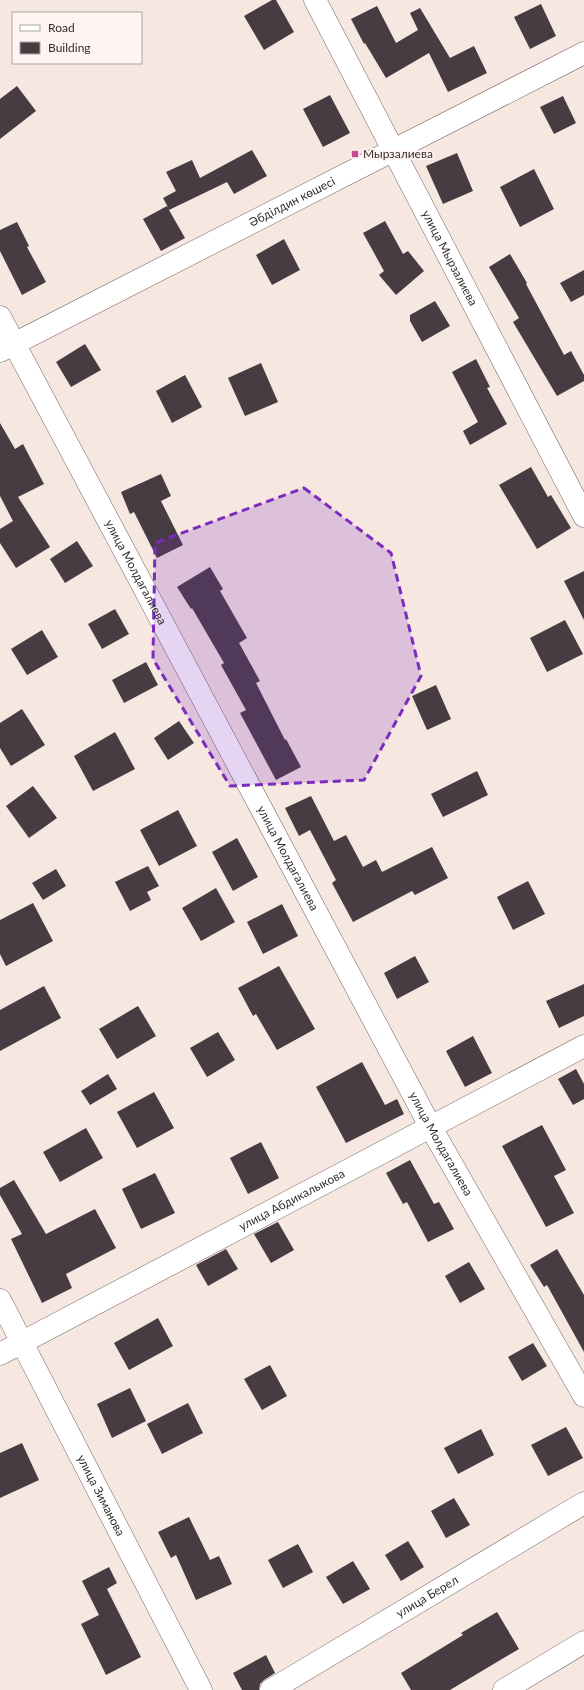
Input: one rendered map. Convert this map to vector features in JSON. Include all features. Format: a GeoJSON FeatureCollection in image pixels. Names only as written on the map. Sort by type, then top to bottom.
{"type":"FeatureCollection","features":[{"type":"Feature","properties":{"kind":"street","name":"улица Мырзалиева"},"geometry":{"type":"LineString","coordinates":[[314,0],[394,150],[584,516]]}},
{"type":"Feature","properties":{"kind":"street","name":"Әбділдин көшесі"},"geometry":{"type":"LineString","coordinates":[[6,347],[584,53]]}},
{"type":"Feature","properties":{"kind":"street","name":"улица Молдагалиева"},"geometry":{"type":"LineString","coordinates":[[0,317],[6,347],[430,1126],[584,1396]]}},
{"type":"Feature","properties":{"kind":"street","name":"улица Абдикалыкова"},"geometry":{"type":"LineString","coordinates":[[0,1354],[584,1046]]}},
{"type":"Feature","properties":{"kind":"street","name":"улица Зиманова"},"geometry":{"type":"LineString","coordinates":[[0,1300],[201,1690]]}},
{"type":"Feature","properties":{"kind":"street","name":"улица Берел"},"geometry":{"type":"LineString","coordinates":[[271,1690],[584,1503]]}},
{"type":"Feature","properties":{"kind":"street"},"geometry":{"type":"LineString","coordinates":[[519,1686],[584,1642]]}},
{"type":"Feature","properties":{"kind":"highlighted area"},"geometry":{"type":"Polygon","coordinates":[[[304,488],[391,553],[421,676],[364,780],[230,786],[153,659],[155,543],[304,488]]]}},
{"type":"Feature","properties":{"kind":"building"},"geometry":{"type":"Polygon","coordinates":[[[272,0],[276,0],[294,32],[264,50],[244,16],[272,0]]]}},
{"type":"Feature","properties":{"kind":"building"},"geometry":{"type":"Polygon","coordinates":[[[541,4],[556,36],[530,49],[514,17],[541,4]]]}},
{"type":"Feature","properties":{"kind":"building"},"geometry":{"type":"Polygon","coordinates":[[[377,6],[396,43],[418,30],[410,13],[420,8],[450,58],[474,46],[487,73],[448,92],[429,53],[386,78],[365,43],[364,44],[351,19],[377,6]]]}},
{"type":"Feature","properties":{"kind":"building"},"geometry":{"type":"Polygon","coordinates":[[[17,86],[36,111],[0,139],[0,99],[17,86]]]}},
{"type":"Feature","properties":{"kind":"building"},"geometry":{"type":"Polygon","coordinates":[[[330,95],[350,133],[323,147],[303,109],[330,95]]]}},
{"type":"Feature","properties":{"kind":"building"},"geometry":{"type":"Polygon","coordinates":[[[563,96],[576,123],[554,134],[540,107],[563,96]]]}},
{"type":"Feature","properties":{"kind":"building"},"geometry":{"type":"Polygon","coordinates":[[[252,150],[267,176],[234,194],[227,182],[169,210],[185,238],[161,251],[143,219],[167,206],[169,209],[163,198],[176,191],[166,172],[192,160],[200,178],[252,150]]]}},
{"type":"Feature","properties":{"kind":"building"},"geometry":{"type":"Polygon","coordinates":[[[457,153],[473,191],[443,204],[426,166],[457,153]]]}},
{"type":"Feature","properties":{"kind":"building"},"geometry":{"type":"Polygon","coordinates":[[[534,169],[554,209],[520,227],[500,187],[534,169]]]}},
{"type":"Feature","properties":{"kind":"building"},"geometry":{"type":"Polygon","coordinates":[[[385,221],[403,254],[408,251],[424,271],[396,295],[379,275],[384,271],[363,233],[385,221]]]}},
{"type":"Feature","properties":{"kind":"building"},"geometry":{"type":"Polygon","coordinates":[[[17,222],[29,246],[27,247],[46,282],[22,295],[0,251],[0,230],[17,222]]]}},
{"type":"Feature","properties":{"kind":"building"},"geometry":{"type":"Polygon","coordinates":[[[284,239],[300,270],[272,285],[256,255],[284,239]]]}},
{"type":"Feature","properties":{"kind":"building"},"geometry":{"type":"Polygon","coordinates":[[[510,254],[527,283],[526,284],[564,355],[571,351],[584,375],[584,381],[557,396],[513,322],[519,318],[489,267],[510,254]]]}},
{"type":"Feature","properties":{"kind":"building"},"geometry":{"type":"Polygon","coordinates":[[[584,270],[584,295],[571,302],[560,283],[584,270]]]}},
{"type":"Feature","properties":{"kind":"building"},"geometry":{"type":"Polygon","coordinates":[[[435,301],[450,326],[422,342],[410,321],[410,315],[435,301]]]}},
{"type":"Feature","properties":{"kind":"building"},"geometry":{"type":"Polygon","coordinates":[[[85,344],[101,370],[71,387],[56,362],[85,344]]]}},
{"type":"Feature","properties":{"kind":"building"},"geometry":{"type":"Polygon","coordinates":[[[476,359],[490,387],[487,388],[507,424],[470,445],[463,431],[478,422],[452,372],[476,359]]]}},
{"type":"Feature","properties":{"kind":"building"},"geometry":{"type":"Polygon","coordinates":[[[261,363],[278,402],[245,416],[228,378],[261,363]]]}},
{"type":"Feature","properties":{"kind":"building"},"geometry":{"type":"Polygon","coordinates":[[[185,375],[202,407],[172,423],[156,391],[185,375]]]}},
{"type":"Feature","properties":{"kind":"building"},"geometry":{"type":"Polygon","coordinates":[[[0,423],[15,449],[23,444],[44,484],[18,497],[50,547],[16,568],[0,543],[0,529],[13,521],[0,496],[0,423]]]}},
{"type":"Feature","properties":{"kind":"building"},"geometry":{"type":"Polygon","coordinates":[[[531,467],[548,497],[551,495],[571,528],[537,549],[499,485],[531,467]]]}},
{"type":"Feature","properties":{"kind":"building"},"geometry":{"type":"Polygon","coordinates":[[[161,474],[171,496],[161,501],[183,545],[157,558],[134,512],[130,514],[121,492],[161,474]]]}},
{"type":"Feature","properties":{"kind":"building"},"geometry":{"type":"Polygon","coordinates":[[[77,541],[93,566],[65,583],[50,559],[77,541]]]}},
{"type":"Feature","properties":{"kind":"building"},"geometry":{"type":"Polygon","coordinates":[[[210,567],[223,589],[220,591],[247,638],[239,643],[260,681],[256,683],[285,740],[286,739],[301,767],[276,780],[240,713],[246,710],[221,665],[224,663],[192,608],[191,609],[177,587],[210,567]]]}},
{"type":"Feature","properties":{"kind":"building"},"geometry":{"type":"Polygon","coordinates":[[[584,571],[584,620],[564,581],[584,571]]]}},
{"type":"Feature","properties":{"kind":"building"},"geometry":{"type":"Polygon","coordinates":[[[115,609],[129,634],[102,649],[88,624],[115,609]]]}},
{"type":"Feature","properties":{"kind":"building"},"geometry":{"type":"Polygon","coordinates":[[[565,620],[583,654],[547,672],[530,638],[565,620]]]}},
{"type":"Feature","properties":{"kind":"building"},"geometry":{"type":"Polygon","coordinates":[[[42,630],[58,657],[27,675],[11,649],[42,630]]]}},
{"type":"Feature","properties":{"kind":"building"},"geometry":{"type":"Polygon","coordinates":[[[146,662],[158,685],[124,703],[112,680],[146,662]]]}},
{"type":"Feature","properties":{"kind":"building"},"geometry":{"type":"Polygon","coordinates":[[[436,685],[451,719],[427,730],[412,696],[436,685]]]}},
{"type":"Feature","properties":{"kind":"building"},"geometry":{"type":"Polygon","coordinates":[[[22,709],[45,745],[11,766],[0,748],[0,723],[22,709]]]}},
{"type":"Feature","properties":{"kind":"building"},"geometry":{"type":"Polygon","coordinates":[[[179,721],[194,743],[168,760],[154,738],[179,721]]]}},
{"type":"Feature","properties":{"kind":"building"},"geometry":{"type":"Polygon","coordinates":[[[115,732],[135,769],[93,791],[74,756],[115,732]]]}},
{"type":"Feature","properties":{"kind":"building"},"geometry":{"type":"Polygon","coordinates":[[[477,771],[488,795],[443,817],[431,794],[477,771]]]}},
{"type":"Feature","properties":{"kind":"building"},"geometry":{"type":"Polygon","coordinates":[[[33,786],[57,818],[29,838],[6,806],[33,786]]]}},
{"type":"Feature","properties":{"kind":"building"},"geometry":{"type":"Polygon","coordinates":[[[311,796],[334,841],[346,835],[363,867],[376,860],[382,872],[432,847],[448,878],[415,895],[412,891],[353,922],[332,883],[336,880],[310,830],[299,836],[285,808],[311,796]]]}},
{"type":"Feature","properties":{"kind":"building"},"geometry":{"type":"Polygon","coordinates":[[[178,810],[197,846],[159,866],[140,830],[178,810]]]}},
{"type":"Feature","properties":{"kind":"building"},"geometry":{"type":"Polygon","coordinates":[[[237,838],[258,877],[233,891],[212,852],[237,838]]]}},
{"type":"Feature","properties":{"kind":"building"},"geometry":{"type":"Polygon","coordinates":[[[148,866],[159,886],[147,892],[151,900],[130,911],[115,882],[148,866]]]}},
{"type":"Feature","properties":{"kind":"building"},"geometry":{"type":"Polygon","coordinates":[[[56,869],[66,886],[43,900],[32,883],[56,869]]]}},
{"type":"Feature","properties":{"kind":"building"},"geometry":{"type":"Polygon","coordinates":[[[528,881],[545,914],[513,930],[497,897],[528,881]]]}},
{"type":"Feature","properties":{"kind":"building"},"geometry":{"type":"Polygon","coordinates":[[[216,888],[235,922],[201,941],[182,908],[216,888]]]}},
{"type":"Feature","properties":{"kind":"building"},"geometry":{"type":"Polygon","coordinates":[[[33,903],[53,941],[6,966],[0,954],[0,920],[33,903]]]}},
{"type":"Feature","properties":{"kind":"building"},"geometry":{"type":"Polygon","coordinates":[[[282,904],[298,936],[263,954],[247,922],[282,904]]]}},
{"type":"Feature","properties":{"kind":"building"},"geometry":{"type":"Polygon","coordinates":[[[415,956],[429,982],[397,999],[384,973],[415,956]]]}},
{"type":"Feature","properties":{"kind":"building"},"geometry":{"type":"Polygon","coordinates":[[[279,966],[315,1029],[277,1050],[256,1014],[253,1016],[238,988],[279,966]]]}},
{"type":"Feature","properties":{"kind":"building"},"geometry":{"type":"Polygon","coordinates":[[[584,984],[584,1016],[559,1028],[546,1001],[584,984]]]}},
{"type":"Feature","properties":{"kind":"building"},"geometry":{"type":"Polygon","coordinates":[[[44,986],[61,1018],[0,1051],[0,1010],[44,986]]]}},
{"type":"Feature","properties":{"kind":"building"},"geometry":{"type":"Polygon","coordinates":[[[138,1006],[156,1036],[117,1059],[99,1029],[138,1006]]]}},
{"type":"Feature","properties":{"kind":"building"},"geometry":{"type":"Polygon","coordinates":[[[218,1032],[235,1060],[207,1077],[190,1048],[218,1032]]]}},
{"type":"Feature","properties":{"kind":"building"},"geometry":{"type":"Polygon","coordinates":[[[473,1036],[492,1073],[465,1087],[446,1051],[473,1036]]]}},
{"type":"Feature","properties":{"kind":"building"},"geometry":{"type":"Polygon","coordinates":[[[362,1062],[385,1105],[397,1099],[404,1114],[346,1143],[316,1087],[362,1062]]]}},
{"type":"Feature","properties":{"kind":"building"},"geometry":{"type":"Polygon","coordinates":[[[576,1069],[584,1084],[584,1099],[573,1105],[558,1079],[576,1069]]]}},
{"type":"Feature","properties":{"kind":"building"},"geometry":{"type":"Polygon","coordinates":[[[108,1074],[117,1089],[90,1105],[81,1091],[108,1074]]]}},
{"type":"Feature","properties":{"kind":"building"},"geometry":{"type":"Polygon","coordinates":[[[154,1092],[174,1128],[137,1148],[117,1112],[154,1092]]]}},
{"type":"Feature","properties":{"kind":"building"},"geometry":{"type":"Polygon","coordinates":[[[542,1125],[566,1170],[554,1176],[574,1213],[546,1227],[502,1146],[542,1125]]]}},
{"type":"Feature","properties":{"kind":"building"},"geometry":{"type":"Polygon","coordinates":[[[86,1128],[103,1158],[60,1182],[43,1152],[86,1128]]]}},
{"type":"Feature","properties":{"kind":"building"},"geometry":{"type":"Polygon","coordinates":[[[261,1142],[279,1178],[248,1194],[230,1158],[261,1142]]]}},
{"type":"Feature","properties":{"kind":"building"},"geometry":{"type":"Polygon","coordinates":[[[410,1160],[434,1204],[439,1202],[454,1229],[428,1242],[407,1202],[403,1204],[386,1173],[410,1160]]]}},
{"type":"Feature","properties":{"kind":"building"},"geometry":{"type":"Polygon","coordinates":[[[155,1173],[175,1213],[141,1229],[122,1189],[155,1173]]]}},
{"type":"Feature","properties":{"kind":"building"},"geometry":{"type":"Polygon","coordinates":[[[14,1180],[46,1234],[95,1209],[116,1248],[66,1274],[72,1288],[42,1303],[11,1239],[22,1234],[0,1195],[0,1188],[14,1180]]]}},
{"type":"Feature","properties":{"kind":"building"},"geometry":{"type":"Polygon","coordinates":[[[278,1222],[294,1250],[271,1263],[254,1234],[278,1222]]]}},
{"type":"Feature","properties":{"kind":"building"},"geometry":{"type":"Polygon","coordinates":[[[226,1249],[238,1269],[208,1286],[196,1265],[226,1249]]]}},
{"type":"Feature","properties":{"kind":"building"},"geometry":{"type":"Polygon","coordinates":[[[557,1249],[584,1295],[584,1352],[547,1285],[544,1287],[530,1265],[557,1249]]]}},
{"type":"Feature","properties":{"kind":"building"},"geometry":{"type":"Polygon","coordinates":[[[469,1262],[485,1289],[460,1303],[445,1276],[469,1262]]]}},
{"type":"Feature","properties":{"kind":"building"},"geometry":{"type":"Polygon","coordinates":[[[158,1318],[173,1346],[129,1370],[114,1343],[158,1318]]]}},
{"type":"Feature","properties":{"kind":"building"},"geometry":{"type":"Polygon","coordinates":[[[533,1343],[547,1366],[522,1381],[508,1357],[533,1343]]]}},
{"type":"Feature","properties":{"kind":"building"},"geometry":{"type":"Polygon","coordinates":[[[270,1365],[287,1396],[262,1410],[244,1379],[270,1365]]]}},
{"type":"Feature","properties":{"kind":"building"},"geometry":{"type":"Polygon","coordinates":[[[130,1388],[146,1421],[112,1438],[97,1404],[130,1388]]]}},
{"type":"Feature","properties":{"kind":"building"},"geometry":{"type":"Polygon","coordinates":[[[188,1403],[203,1433],[162,1454],[147,1424],[188,1403]]]}},
{"type":"Feature","properties":{"kind":"building"},"geometry":{"type":"Polygon","coordinates":[[[566,1427],[583,1458],[548,1476],[531,1445],[566,1427]]]}},
{"type":"Feature","properties":{"kind":"building"},"geometry":{"type":"Polygon","coordinates":[[[481,1429],[494,1455],[458,1474],[444,1448],[481,1429]]]}},
{"type":"Feature","properties":{"kind":"building"},"geometry":{"type":"Polygon","coordinates":[[[22,1443],[39,1480],[0,1498],[0,1453],[22,1443]]]}},
{"type":"Feature","properties":{"kind":"building"},"geometry":{"type":"Polygon","coordinates":[[[454,1498],[470,1525],[446,1538],[431,1511],[454,1498]]]}},
{"type":"Feature","properties":{"kind":"building"},"geometry":{"type":"Polygon","coordinates":[[[189,1517],[210,1560],[219,1556],[232,1584],[196,1600],[176,1555],[171,1558],[158,1532],[189,1517]]]}},
{"type":"Feature","properties":{"kind":"building"},"geometry":{"type":"Polygon","coordinates":[[[408,1541],[424,1567],[401,1581],[385,1555],[408,1541]]]}},
{"type":"Feature","properties":{"kind":"building"},"geometry":{"type":"Polygon","coordinates":[[[298,1544],[313,1572],[283,1588],[268,1560],[298,1544]]]}},
{"type":"Feature","properties":{"kind":"building"},"geometry":{"type":"Polygon","coordinates":[[[353,1561],[370,1589],[343,1604],[326,1577],[353,1561]]]}},
{"type":"Feature","properties":{"kind":"building"},"geometry":{"type":"Polygon","coordinates":[[[109,1567],[117,1583],[107,1589],[141,1657],[106,1675],[81,1624],[99,1615],[82,1581],[109,1567]]]}},
{"type":"Feature","properties":{"kind":"building"},"geometry":{"type":"Polygon","coordinates":[[[497,1612],[519,1649],[450,1690],[411,1690],[401,1673],[463,1635],[461,1633],[497,1612]]]}},
{"type":"Feature","properties":{"kind":"building"},"geometry":{"type":"Polygon","coordinates":[[[266,1655],[275,1673],[260,1684],[259,1690],[242,1690],[233,1673],[266,1655]]]}},
{"type":"Feature","properties":{"kind":"place","name":"Мырзалиева"},"geometry":{"type":"Point","coordinates":[355,154]}}]}
